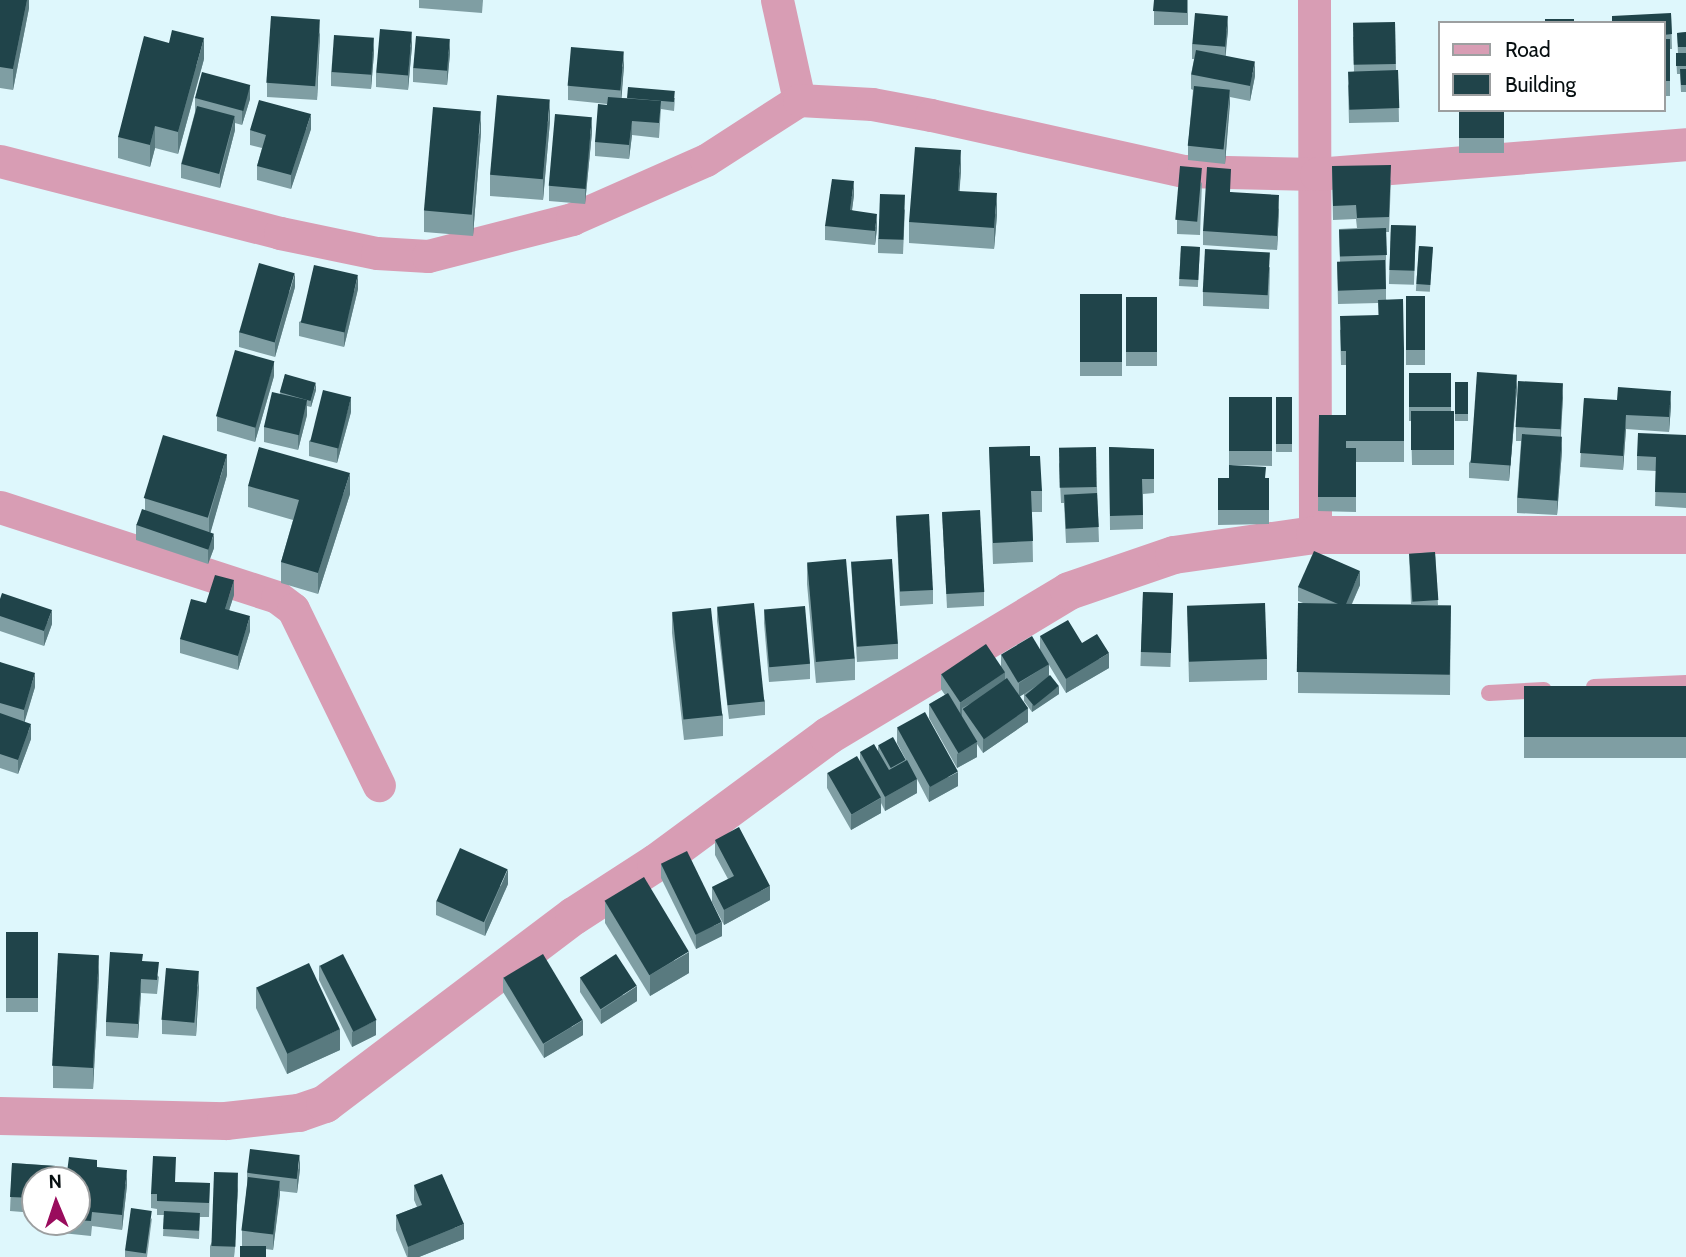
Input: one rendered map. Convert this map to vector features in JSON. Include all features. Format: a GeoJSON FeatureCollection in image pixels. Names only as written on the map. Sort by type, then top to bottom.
{"type":"FeatureCollection","features":[{"type":"Feature","properties":{"kind":"street"},"geometry":{"type":"LineString","coordinates":[[777,0],[799,100]]}},
{"type":"Feature","properties":{"kind":"street"},"geometry":{"type":"LineString","coordinates":[[1314,0],[1315,535]]}},
{"type":"Feature","properties":{"kind":"street"},"geometry":{"type":"LineString","coordinates":[[0,161],[280,233],[377,253],[428,256],[572,219],[706,160],[799,100],[872,104],[1182,171],[1316,174],[1686,144]]}},
{"type":"Feature","properties":{"kind":"street"},"geometry":{"type":"LineString","coordinates":[[0,507],[277,597],[293,608],[379,785]]}},
{"type":"Feature","properties":{"kind":"street"},"geometry":{"type":"LineString","coordinates":[[0,1116],[226,1121],[299,1113],[325,1104],[574,915],[656,863],[828,736],[1069,591],[1174,555],[1315,535],[1686,535]]}},
{"type":"Feature","properties":{"kind":"lane"},"geometry":{"type":"LineString","coordinates":[[1489,693],[1686,682]]}},
{"type":"Feature","properties":{"kind":"building"},"geometry":{"type":"Polygon","coordinates":[[[0,0],[27,0],[13,69],[0,67],[0,0]]]}},
{"type":"Feature","properties":{"kind":"building"},"geometry":{"type":"Polygon","coordinates":[[[1154,0],[1187,0],[1187,13],[1153,11],[1154,0]]]}},
{"type":"Feature","properties":{"kind":"building"},"geometry":{"type":"Polygon","coordinates":[[[1195,13],[1228,16],[1225,47],[1192,44],[1195,13]]]}},
{"type":"Feature","properties":{"kind":"building"},"geometry":{"type":"Polygon","coordinates":[[[1671,13],[1672,34],[1665,35],[1665,21],[1612,21],[1612,16],[1671,13]]]}},
{"type":"Feature","properties":{"kind":"building"},"geometry":{"type":"Polygon","coordinates":[[[271,16],[320,19],[315,86],[266,83],[271,16]]]}},
{"type":"Feature","properties":{"kind":"building"},"geometry":{"type":"Polygon","coordinates":[[[1574,19],[1574,21],[1545,21],[1574,19]]]}},
{"type":"Feature","properties":{"kind":"building"},"geometry":{"type":"Polygon","coordinates":[[[1395,22],[1396,64],[1354,65],[1353,23],[1395,22]]]}},
{"type":"Feature","properties":{"kind":"building"},"geometry":{"type":"Polygon","coordinates":[[[380,29],[412,32],[408,76],[376,73],[380,29]]]}},
{"type":"Feature","properties":{"kind":"building"},"geometry":{"type":"Polygon","coordinates":[[[172,30],[204,38],[178,132],[155,126],[150,145],[118,137],[144,36],[169,43],[172,30]]]}},
{"type":"Feature","properties":{"kind":"building"},"geometry":{"type":"Polygon","coordinates":[[[1686,32],[1686,47],[1678,47],[1677,33],[1686,32]]]}},
{"type":"Feature","properties":{"kind":"building"},"geometry":{"type":"Polygon","coordinates":[[[334,35],[374,38],[371,75],[331,72],[334,35]]]}},
{"type":"Feature","properties":{"kind":"building"},"geometry":{"type":"Polygon","coordinates":[[[416,36],[450,39],[447,71],[413,68],[416,36]]]}},
{"type":"Feature","properties":{"kind":"building"},"geometry":{"type":"Polygon","coordinates":[[[1665,39],[1670,39],[1670,81],[1665,81],[1665,39]]]}},
{"type":"Feature","properties":{"kind":"building"},"geometry":{"type":"Polygon","coordinates":[[[571,47],[624,52],[620,90],[568,86],[571,47]]]}},
{"type":"Feature","properties":{"kind":"building"},"geometry":{"type":"Polygon","coordinates":[[[1196,50],[1255,61],[1250,86],[1191,75],[1196,50]]]}},
{"type":"Feature","properties":{"kind":"building"},"geometry":{"type":"Polygon","coordinates":[[[1676,53],[1686,53],[1686,66],[1676,66],[1676,53]]]}},
{"type":"Feature","properties":{"kind":"building"},"geometry":{"type":"Polygon","coordinates":[[[1680,69],[1686,69],[1686,85],[1681,85],[1680,69]]]}},
{"type":"Feature","properties":{"kind":"building"},"geometry":{"type":"Polygon","coordinates":[[[1398,70],[1399,108],[1349,110],[1348,72],[1398,70]]]}},
{"type":"Feature","properties":{"kind":"building"},"geometry":{"type":"Polygon","coordinates":[[[202,72],[250,85],[243,111],[195,98],[202,72]]]}},
{"type":"Feature","properties":{"kind":"building"},"geometry":{"type":"Polygon","coordinates":[[[1194,86],[1230,90],[1224,149],[1188,146],[1194,86]]]}},
{"type":"Feature","properties":{"kind":"building"},"geometry":{"type":"Polygon","coordinates":[[[628,87],[675,91],[674,102],[627,98],[628,87]]]}},
{"type":"Feature","properties":{"kind":"building"},"geometry":{"type":"Polygon","coordinates":[[[497,95],[550,100],[543,179],[490,175],[497,95]]]}},
{"type":"Feature","properties":{"kind":"building"},"geometry":{"type":"Polygon","coordinates":[[[608,97],[661,101],[659,123],[632,121],[629,145],[595,142],[598,104],[607,105],[608,97]]]}},
{"type":"Feature","properties":{"kind":"building"},"geometry":{"type":"Polygon","coordinates":[[[259,100],[311,114],[291,175],[257,166],[266,135],[250,130],[259,100]]]}},
{"type":"Feature","properties":{"kind":"building"},"geometry":{"type":"Polygon","coordinates":[[[197,106],[235,116],[219,174],[181,164],[197,106]]]}},
{"type":"Feature","properties":{"kind":"building"},"geometry":{"type":"Polygon","coordinates":[[[433,107],[481,111],[472,215],[424,211],[433,107]]]}},
{"type":"Feature","properties":{"kind":"building"},"geometry":{"type":"Polygon","coordinates":[[[1459,112],[1504,112],[1504,138],[1459,138],[1459,112]]]}},
{"type":"Feature","properties":{"kind":"building"},"geometry":{"type":"Polygon","coordinates":[[[555,114],[592,117],[586,189],[549,186],[555,114]]]}},
{"type":"Feature","properties":{"kind":"building"},"geometry":{"type":"Polygon","coordinates":[[[915,147],[961,150],[958,191],[997,193],[994,228],[909,222],[915,147]]]}},
{"type":"Feature","properties":{"kind":"building"},"geometry":{"type":"Polygon","coordinates":[[[1391,165],[1389,217],[1357,218],[1356,205],[1333,206],[1332,166],[1391,165]]]}},
{"type":"Feature","properties":{"kind":"building"},"geometry":{"type":"Polygon","coordinates":[[[1180,166],[1202,168],[1197,222],[1175,220],[1180,166]]]}},
{"type":"Feature","properties":{"kind":"building"},"geometry":{"type":"Polygon","coordinates":[[[1207,167],[1231,169],[1230,192],[1279,195],[1277,236],[1203,231],[1207,167]]]}},
{"type":"Feature","properties":{"kind":"building"},"geometry":{"type":"Polygon","coordinates":[[[832,179],[854,181],[850,210],[877,214],[875,231],[825,226],[832,179]]]}},
{"type":"Feature","properties":{"kind":"building"},"geometry":{"type":"Polygon","coordinates":[[[880,194],[905,195],[903,240],[878,239],[880,194]]]}},
{"type":"Feature","properties":{"kind":"building"},"geometry":{"type":"Polygon","coordinates":[[[1391,225],[1416,226],[1414,271],[1389,270],[1391,225]]]}},
{"type":"Feature","properties":{"kind":"building"},"geometry":{"type":"Polygon","coordinates":[[[1386,228],[1387,255],[1340,257],[1339,230],[1386,228]]]}},
{"type":"Feature","properties":{"kind":"building"},"geometry":{"type":"Polygon","coordinates":[[[1181,246],[1200,247],[1198,280],[1179,279],[1181,246]]]}},
{"type":"Feature","properties":{"kind":"building"},"geometry":{"type":"Polygon","coordinates":[[[1419,246],[1433,247],[1430,285],[1416,284],[1419,246]]]}},
{"type":"Feature","properties":{"kind":"building"},"geometry":{"type":"Polygon","coordinates":[[[1205,249],[1270,252],[1268,295],[1203,292],[1205,249]]]}},
{"type":"Feature","properties":{"kind":"building"},"geometry":{"type":"Polygon","coordinates":[[[1385,260],[1386,289],[1338,291],[1337,262],[1385,260]]]}},
{"type":"Feature","properties":{"kind":"building"},"geometry":{"type":"Polygon","coordinates":[[[259,263],[295,273],[275,342],[239,332],[259,263]]]}},
{"type":"Feature","properties":{"kind":"building"},"geometry":{"type":"Polygon","coordinates":[[[314,265],[358,275],[345,333],[301,322],[314,265]]]}},
{"type":"Feature","properties":{"kind":"building"},"geometry":{"type":"Polygon","coordinates":[[[1080,294],[1122,294],[1122,362],[1080,362],[1080,294]]]}},
{"type":"Feature","properties":{"kind":"building"},"geometry":{"type":"Polygon","coordinates":[[[1406,296],[1425,296],[1425,350],[1406,350],[1406,296]]]}},
{"type":"Feature","properties":{"kind":"building"},"geometry":{"type":"Polygon","coordinates":[[[1126,297],[1157,297],[1157,352],[1126,352],[1126,297]]]}},
{"type":"Feature","properties":{"kind":"building"},"geometry":{"type":"Polygon","coordinates":[[[1403,299],[1404,349],[1341,351],[1340,316],[1379,315],[1378,300],[1403,299]]]}},
{"type":"Feature","properties":{"kind":"building"},"geometry":{"type":"Polygon","coordinates":[[[1346,349],[1404,349],[1404,441],[1346,441],[1346,349]]]}},
{"type":"Feature","properties":{"kind":"building"},"geometry":{"type":"Polygon","coordinates":[[[235,350],[274,361],[255,428],[216,416],[235,350]]]}},
{"type":"Feature","properties":{"kind":"building"},"geometry":{"type":"Polygon","coordinates":[[[1477,372],[1517,375],[1511,466],[1471,463],[1477,372]]]}},
{"type":"Feature","properties":{"kind":"building"},"geometry":{"type":"Polygon","coordinates":[[[1409,373],[1451,373],[1451,407],[1409,407],[1409,373]]]}},
{"type":"Feature","properties":{"kind":"building"},"geometry":{"type":"Polygon","coordinates":[[[285,374],[316,383],[311,401],[280,392],[285,374]]]}},
{"type":"Feature","properties":{"kind":"building"},"geometry":{"type":"Polygon","coordinates":[[[1518,381],[1563,383],[1561,429],[1516,427],[1518,381]]]}},
{"type":"Feature","properties":{"kind":"building"},"geometry":{"type":"Polygon","coordinates":[[[1455,382],[1468,382],[1468,414],[1455,414],[1455,382]]]}},
{"type":"Feature","properties":{"kind":"building"},"geometry":{"type":"Polygon","coordinates":[[[1618,387],[1671,391],[1669,417],[1626,415],[1623,456],[1580,453],[1584,398],[1617,400],[1618,387]]]}},
{"type":"Feature","properties":{"kind":"building"},"geometry":{"type":"Polygon","coordinates":[[[323,390],[351,397],[338,448],[310,441],[323,390]]]}},
{"type":"Feature","properties":{"kind":"building"},"geometry":{"type":"Polygon","coordinates":[[[272,392],[307,400],[299,435],[264,427],[272,392]]]}},
{"type":"Feature","properties":{"kind":"building"},"geometry":{"type":"Polygon","coordinates":[[[1229,397],[1272,397],[1272,451],[1229,451],[1229,397]]]}},
{"type":"Feature","properties":{"kind":"building"},"geometry":{"type":"Polygon","coordinates":[[[1276,397],[1292,397],[1292,444],[1276,444],[1276,397]]]}},
{"type":"Feature","properties":{"kind":"building"},"geometry":{"type":"Polygon","coordinates":[[[1411,411],[1454,411],[1454,450],[1411,450],[1411,411]]]}},
{"type":"Feature","properties":{"kind":"building"},"geometry":{"type":"Polygon","coordinates":[[[1319,415],[1346,415],[1346,448],[1356,448],[1356,497],[1318,497],[1319,415]]]}},
{"type":"Feature","properties":{"kind":"building"},"geometry":{"type":"Polygon","coordinates":[[[1638,433],[1686,435],[1686,493],[1655,492],[1656,457],[1637,456],[1638,433]]]}},
{"type":"Feature","properties":{"kind":"building"},"geometry":{"type":"Polygon","coordinates":[[[1522,434],[1562,437],[1557,501],[1518,498],[1522,434]]]}},
{"type":"Feature","properties":{"kind":"building"},"geometry":{"type":"Polygon","coordinates":[[[163,435],[227,455],[208,518],[144,498],[163,435]]]}},
{"type":"Feature","properties":{"kind":"building"},"geometry":{"type":"Polygon","coordinates":[[[1030,446],[1030,456],[1040,456],[1042,491],[1031,491],[1033,541],[993,543],[989,447],[1030,446]]]}},
{"type":"Feature","properties":{"kind":"building"},"geometry":{"type":"Polygon","coordinates":[[[259,447],[350,473],[318,573],[281,562],[299,500],[248,486],[259,447]]]}},
{"type":"Feature","properties":{"kind":"building"},"geometry":{"type":"Polygon","coordinates":[[[1096,447],[1097,487],[1060,488],[1059,448],[1096,447]]]}},
{"type":"Feature","properties":{"kind":"building"},"geometry":{"type":"Polygon","coordinates":[[[1109,447],[1154,449],[1154,479],[1142,479],[1143,515],[1110,516],[1109,447]]]}},
{"type":"Feature","properties":{"kind":"building"},"geometry":{"type":"Polygon","coordinates":[[[1229,465],[1266,467],[1265,478],[1229,478],[1229,465]]]}},
{"type":"Feature","properties":{"kind":"building"},"geometry":{"type":"Polygon","coordinates":[[[1218,478],[1269,478],[1269,510],[1218,510],[1218,478]]]}},
{"type":"Feature","properties":{"kind":"building"},"geometry":{"type":"Polygon","coordinates":[[[1097,493],[1099,527],[1066,529],[1064,495],[1097,493]]]}},
{"type":"Feature","properties":{"kind":"building"},"geometry":{"type":"Polygon","coordinates":[[[142,509],[214,534],[208,550],[136,525],[142,509]]]}},
{"type":"Feature","properties":{"kind":"building"},"geometry":{"type":"Polygon","coordinates":[[[980,510],[984,592],[946,594],[942,512],[980,510]]]}},
{"type":"Feature","properties":{"kind":"building"},"geometry":{"type":"Polygon","coordinates":[[[929,514],[933,590],[900,592],[896,516],[929,514]]]}},
{"type":"Feature","properties":{"kind":"building"},"geometry":{"type":"Polygon","coordinates":[[[1314,551],[1360,571],[1346,604],[1338,604],[1298,587],[1314,551]]]}},
{"type":"Feature","properties":{"kind":"building"},"geometry":{"type":"Polygon","coordinates":[[[1435,552],[1438,600],[1412,602],[1409,554],[1435,552]]]}},
{"type":"Feature","properties":{"kind":"building"},"geometry":{"type":"Polygon","coordinates":[[[846,559],[855,659],[816,662],[807,562],[846,559]]]}},
{"type":"Feature","properties":{"kind":"building"},"geometry":{"type":"Polygon","coordinates":[[[892,559],[898,644],[857,647],[851,562],[892,559]]]}},
{"type":"Feature","properties":{"kind":"building"},"geometry":{"type":"Polygon","coordinates":[[[215,575],[234,580],[225,609],[250,616],[238,656],[180,639],[191,599],[206,603],[215,575]]]}},
{"type":"Feature","properties":{"kind":"building"},"geometry":{"type":"Polygon","coordinates":[[[1143,592],[1173,593],[1171,653],[1141,652],[1143,592]]]}},
{"type":"Feature","properties":{"kind":"building"},"geometry":{"type":"Polygon","coordinates":[[[2,593],[52,610],[44,631],[0,616],[2,593]]]}},
{"type":"Feature","properties":{"kind":"building"},"geometry":{"type":"Polygon","coordinates":[[[754,603],[764,701],[728,705],[717,607],[754,603]]]}},
{"type":"Feature","properties":{"kind":"building"},"geometry":{"type":"Polygon","coordinates":[[[1265,603],[1267,659],[1189,662],[1187,606],[1265,603]]]}},
{"type":"Feature","properties":{"kind":"building"},"geometry":{"type":"Polygon","coordinates":[[[1298,603],[1451,606],[1450,675],[1297,672],[1298,603]]]}},
{"type":"Feature","properties":{"kind":"building"},"geometry":{"type":"Polygon","coordinates":[[[805,606],[810,664],[769,667],[764,610],[805,606]]]}},
{"type":"Feature","properties":{"kind":"building"},"geometry":{"type":"Polygon","coordinates":[[[711,608],[722,715],[684,719],[672,612],[711,608]]]}},
{"type":"Feature","properties":{"kind":"building"},"geometry":{"type":"Polygon","coordinates":[[[1068,620],[1082,643],[1097,634],[1109,653],[1066,679],[1040,636],[1068,620]]]}},
{"type":"Feature","properties":{"kind":"building"},"geometry":{"type":"Polygon","coordinates":[[[1032,636],[1049,664],[1018,683],[1001,655],[1032,636]]]}},
{"type":"Feature","properties":{"kind":"building"},"geometry":{"type":"Polygon","coordinates":[[[986,644],[1005,672],[960,702],[941,674],[986,644]]]}},
{"type":"Feature","properties":{"kind":"building"},"geometry":{"type":"Polygon","coordinates":[[[0,662],[35,673],[24,710],[0,703],[0,662]]]}},
{"type":"Feature","properties":{"kind":"building"},"geometry":{"type":"Polygon","coordinates":[[[1050,675],[1059,686],[1034,706],[1025,695],[1050,675]]]}},
{"type":"Feature","properties":{"kind":"building"},"geometry":{"type":"Polygon","coordinates":[[[1007,678],[1028,708],[984,739],[963,709],[1007,678]]]}},
{"type":"Feature","properties":{"kind":"building"},"geometry":{"type":"Polygon","coordinates":[[[1524,686],[1686,686],[1686,737],[1524,737],[1524,686]]]}},
{"type":"Feature","properties":{"kind":"building"},"geometry":{"type":"Polygon","coordinates":[[[948,693],[977,742],[958,753],[929,704],[948,693]]]}},
{"type":"Feature","properties":{"kind":"building"},"geometry":{"type":"Polygon","coordinates":[[[925,712],[958,771],[930,787],[897,728],[925,712]]]}},
{"type":"Feature","properties":{"kind":"building"},"geometry":{"type":"Polygon","coordinates":[[[0,713],[31,724],[18,760],[0,754],[0,713]]]}},
{"type":"Feature","properties":{"kind":"building"},"geometry":{"type":"Polygon","coordinates":[[[893,737],[906,760],[891,768],[878,745],[893,737]]]}},
{"type":"Feature","properties":{"kind":"building"},"geometry":{"type":"Polygon","coordinates":[[[874,744],[889,770],[907,760],[917,779],[885,797],[860,752],[874,744]]]}},
{"type":"Feature","properties":{"kind":"building"},"geometry":{"type":"Polygon","coordinates":[[[857,756],[881,798],[852,815],[828,773],[857,756]]]}},
{"type":"Feature","properties":{"kind":"building"},"geometry":{"type":"Polygon","coordinates":[[[739,827],[770,886],[724,910],[712,887],[734,876],[715,840],[739,827]]]}},
{"type":"Feature","properties":{"kind":"building"},"geometry":{"type":"Polygon","coordinates":[[[460,848],[508,869],[484,922],[436,901],[460,848]]]}},
{"type":"Feature","properties":{"kind":"building"},"geometry":{"type":"Polygon","coordinates":[[[687,851],[722,922],[696,935],[661,864],[687,851]]]}},
{"type":"Feature","properties":{"kind":"building"},"geometry":{"type":"Polygon","coordinates":[[[644,877],[689,952],[649,975],[605,901],[644,877]]]}},
{"type":"Feature","properties":{"kind":"building"},"geometry":{"type":"Polygon","coordinates":[[[6,932],[38,932],[38,998],[6,998],[6,932]]]}},
{"type":"Feature","properties":{"kind":"building"},"geometry":{"type":"Polygon","coordinates":[[[110,952],[143,954],[142,961],[159,962],[157,980],[141,979],[138,1024],[106,1022],[110,952]]]}},
{"type":"Feature","properties":{"kind":"building"},"geometry":{"type":"Polygon","coordinates":[[[58,953],[99,955],[93,1068],[52,1066],[58,953]]]}},
{"type":"Feature","properties":{"kind":"building"},"geometry":{"type":"Polygon","coordinates":[[[343,954],[377,1020],[353,1032],[320,966],[343,954]]]}},
{"type":"Feature","properties":{"kind":"building"},"geometry":{"type":"Polygon","coordinates":[[[543,954],[583,1020],[543,1044],[504,978],[543,954]]]}},
{"type":"Feature","properties":{"kind":"building"},"geometry":{"type":"Polygon","coordinates":[[[616,954],[637,986],[601,1009],[580,977],[616,954]]]}},
{"type":"Feature","properties":{"kind":"building"},"geometry":{"type":"Polygon","coordinates":[[[309,963],[340,1029],[287,1054],[256,988],[309,963]]]}},
{"type":"Feature","properties":{"kind":"building"},"geometry":{"type":"Polygon","coordinates":[[[166,968],[199,971],[194,1023],[161,1020],[166,968]]]}},
{"type":"Feature","properties":{"kind":"building"},"geometry":{"type":"Polygon","coordinates":[[[250,1149],[300,1155],[297,1179],[247,1173],[250,1149]]]}},
{"type":"Feature","properties":{"kind":"building"},"geometry":{"type":"Polygon","coordinates":[[[153,1156],[176,1157],[175,1182],[210,1183],[209,1203],[157,1201],[157,1194],[151,1194],[153,1156]]]}},
{"type":"Feature","properties":{"kind":"building"},"geometry":{"type":"Polygon","coordinates":[[[69,1157],[97,1160],[97,1167],[127,1170],[122,1215],[92,1212],[91,1221],[91,1166],[68,1166],[69,1157]]]}},
{"type":"Feature","properties":{"kind":"building"},"geometry":{"type":"Polygon","coordinates":[[[12,1163],[56,1166],[21,1166],[21,1197],[10,1197],[12,1163]]]}},
{"type":"Feature","properties":{"kind":"building"},"geometry":{"type":"Polygon","coordinates":[[[214,1172],[238,1173],[235,1247],[211,1246],[214,1172]]]}},
{"type":"Feature","properties":{"kind":"building"},"geometry":{"type":"Polygon","coordinates":[[[442,1174],[464,1224],[408,1247],[396,1215],[422,1205],[414,1185],[442,1174]]]}},
{"type":"Feature","properties":{"kind":"building"},"geometry":{"type":"Polygon","coordinates":[[[248,1177],[280,1181],[273,1234],[241,1231],[248,1177]]]}},
{"type":"Feature","properties":{"kind":"building"},"geometry":{"type":"Polygon","coordinates":[[[131,1208],[152,1211],[146,1254],[125,1251],[131,1208]]]}},
{"type":"Feature","properties":{"kind":"building"},"geometry":{"type":"Polygon","coordinates":[[[164,1211],[200,1213],[199,1231],[163,1229],[164,1211]]]}},
{"type":"Feature","properties":{"kind":"building"},"geometry":{"type":"Polygon","coordinates":[[[240,1246],[266,1246],[266,1257],[240,1257],[240,1246]]]}}]}
